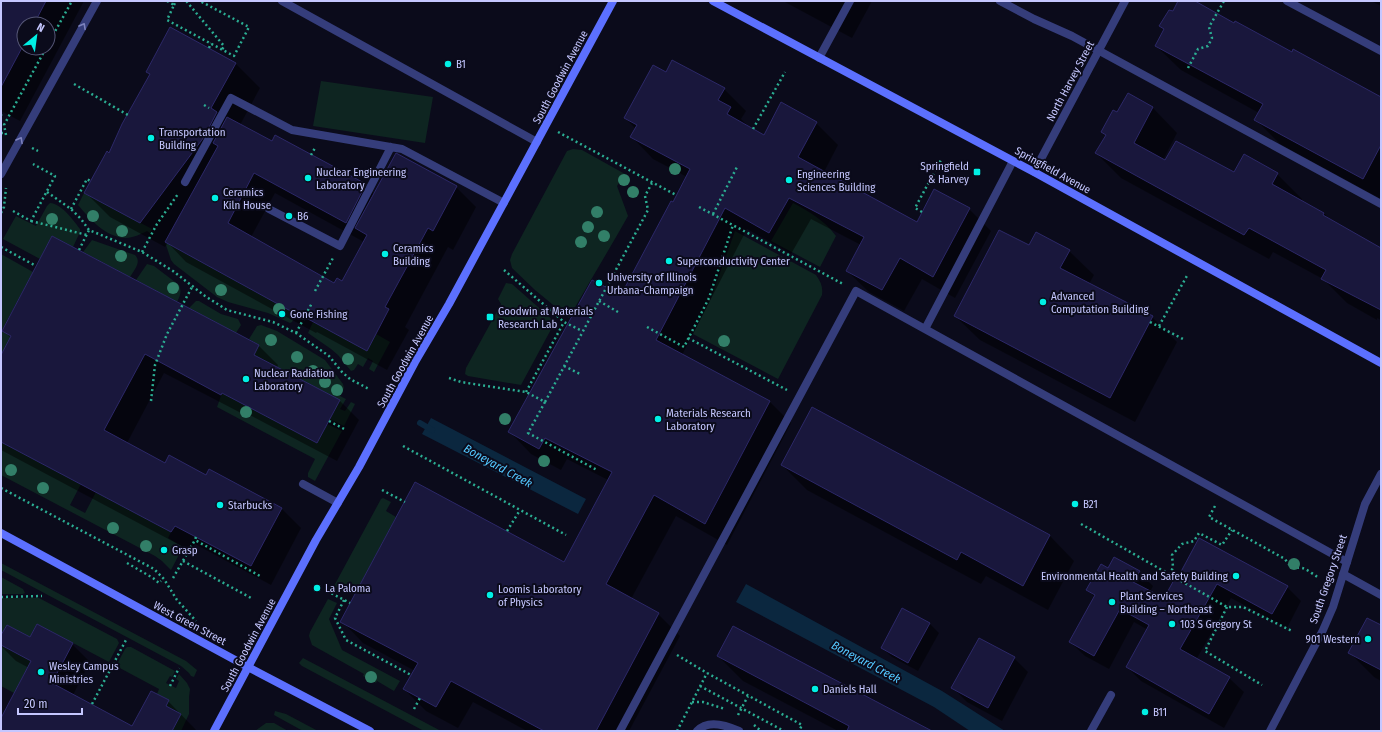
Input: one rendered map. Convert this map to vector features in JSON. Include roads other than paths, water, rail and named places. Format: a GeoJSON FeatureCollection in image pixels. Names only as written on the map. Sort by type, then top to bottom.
{"type":"FeatureCollection","features":[{"type":"Feature","properties":{"kind":"street"},"geometry":{"type":"LineString","coordinates":[[1,174],[96,1]]}},
{"type":"Feature","properties":{"kind":"street"},"geometry":{"type":"LineString","coordinates":[[282,1],[537,142]]}},
{"type":"Feature","properties":{"kind":"street","name":"South Goodwin Avenue"},"geometry":{"type":"LineString","coordinates":[[214,731],[316,540],[359,467],[415,362],[453,297],[613,1]]}},
{"type":"Feature","properties":{"kind":"street","name":"Springfield Avenue"},"geometry":{"type":"LineString","coordinates":[[712,1],[1034,172],[1381,363]]}},
{"type":"Feature","properties":{"kind":"street"},"geometry":{"type":"LineString","coordinates":[[819,58],[850,1]]}},
{"type":"Feature","properties":{"kind":"street"},"geometry":{"type":"LineString","coordinates":[[1000,1],[1099,50],[1381,204]]}},
{"type":"Feature","properties":{"kind":"street","name":"North Harvey Street"},"geometry":{"type":"LineString","coordinates":[[1034,172],[1126,1]]}},
{"type":"Feature","properties":{"kind":"street"},"geometry":{"type":"LineString","coordinates":[[1287,1],[1381,52]]}},
{"type":"Feature","properties":{"kind":"street"},"geometry":{"type":"LineString","coordinates":[[185,182],[231,98],[292,130],[402,149],[504,203]]}},
{"type":"Feature","properties":{"kind":"street"},"geometry":{"type":"LineString","coordinates":[[269,210],[340,246],[391,147]]}},
{"type":"Feature","properties":{"kind":"street"},"geometry":{"type":"LineString","coordinates":[[925,329],[1013,161]]}},
{"type":"Feature","properties":{"kind":"street"},"geometry":{"type":"LineString","coordinates":[[620,731],[856,291],[1347,562]]}},
{"type":"Feature","properties":{"kind":"street","name":"South Gregory Street"},"geometry":{"type":"LineString","coordinates":[[1270,731],[1323,630],[1347,562],[1365,504],[1381,474]]}},
{"type":"Feature","properties":{"kind":"street"},"geometry":{"type":"LineString","coordinates":[[303,484],[338,503]]}},
{"type":"Feature","properties":{"kind":"street","name":"West Green Street"},"geometry":{"type":"LineString","coordinates":[[1,533],[248,667],[370,731]]}},
{"type":"Feature","properties":{"kind":"street"},"geometry":{"type":"LineString","coordinates":[[1343,574],[1381,595]]}},
{"type":"Feature","properties":{"kind":"street"},"geometry":{"type":"LineString","coordinates":[[1091,731],[1111,695]]}},
{"type":"Feature","properties":{"kind":"street"},"geometry":{"type":"LineString","coordinates":[[697,731],[700,728],[712,724],[728,725],[739,731]]}},
{"type":"Feature","properties":{"kind":"water"},"geometry":{"type":"Polygon","coordinates":[[[431,418],[586,499],[578,514],[422,434],[431,418]]]}},
{"type":"Feature","properties":{"kind":"water"},"geometry":{"type":"Polygon","coordinates":[[[746,584],[942,691],[1005,731],[970,731],[934,707],[736,602],[746,584]]]}},
{"type":"Feature","properties":{"kind":"waterway","name":"Boneyard Creek"},"geometry":{"type":"LineString","coordinates":[[420,423],[432,430]]}},
{"type":"Feature","properties":{"kind":"place","name":"B1"},"geometry":{"type":"Point","coordinates":[448,64]}},
{"type":"Feature","properties":{"kind":"place","name":"Transportation Building"},"geometry":{"type":"Point","coordinates":[151,138]}},
{"type":"Feature","properties":{"kind":"place","name":"Springfield & Harvey"},"geometry":{"type":"Point","coordinates":[977,172]}},
{"type":"Feature","properties":{"kind":"place","name":"Nuclear Engineering Laboratory"},"geometry":{"type":"Point","coordinates":[308,178]}},
{"type":"Feature","properties":{"kind":"place","name":"Engineering Sciences Building"},"geometry":{"type":"Point","coordinates":[789,180]}},
{"type":"Feature","properties":{"kind":"place","name":"Ceramics Kiln House"},"geometry":{"type":"Point","coordinates":[215,198]}},
{"type":"Feature","properties":{"kind":"place","name":"B6"},"geometry":{"type":"Point","coordinates":[289,216]}},
{"type":"Feature","properties":{"kind":"place","name":"Ceramics Building"},"geometry":{"type":"Point","coordinates":[385,254]}},
{"type":"Feature","properties":{"kind":"place","name":"Superconductivity Center"},"geometry":{"type":"Point","coordinates":[669,261]}},
{"type":"Feature","properties":{"kind":"place","name":"University of Illinois Urbana-Champaign"},"geometry":{"type":"Point","coordinates":[599,283]}},
{"type":"Feature","properties":{"kind":"place","name":"Advanced Computation Building"},"geometry":{"type":"Point","coordinates":[1043,302]}},
{"type":"Feature","properties":{"kind":"place","name":"Gone Fishing"},"geometry":{"type":"Point","coordinates":[282,314]}},
{"type":"Feature","properties":{"kind":"place","name":"Goodwin at Materials Research Lab"},"geometry":{"type":"Point","coordinates":[490,317]}},
{"type":"Feature","properties":{"kind":"place","name":"Nuclear Radiation Laboratory"},"geometry":{"type":"Point","coordinates":[246,379]}},
{"type":"Feature","properties":{"kind":"place","name":"Materials Research Laboratory"},"geometry":{"type":"Point","coordinates":[658,419]}},
{"type":"Feature","properties":{"kind":"place","name":"B21"},"geometry":{"type":"Point","coordinates":[1075,504]}},
{"type":"Feature","properties":{"kind":"place","name":"Starbucks"},"geometry":{"type":"Point","coordinates":[220,505]}},
{"type":"Feature","properties":{"kind":"place","name":"Grasp"},"geometry":{"type":"Point","coordinates":[164,550]}},
{"type":"Feature","properties":{"kind":"place","name":"Environmental Health and Safety Building"},"geometry":{"type":"Point","coordinates":[1236,576]}},
{"type":"Feature","properties":{"kind":"place","name":"La Paloma"},"geometry":{"type":"Point","coordinates":[317,588]}},
{"type":"Feature","properties":{"kind":"place","name":"Loomis Laboratory of Physics"},"geometry":{"type":"Point","coordinates":[490,595]}},
{"type":"Feature","properties":{"kind":"place","name":"Plant Services Building – Northeast"},"geometry":{"type":"Point","coordinates":[1112,602]}},
{"type":"Feature","properties":{"kind":"place","name":"103 S Gregory St"},"geometry":{"type":"Point","coordinates":[1172,624]}},
{"type":"Feature","properties":{"kind":"place","name":"901 Western"},"geometry":{"type":"Point","coordinates":[1368,639]}},
{"type":"Feature","properties":{"kind":"place","name":"Wesley Campus Ministries"},"geometry":{"type":"Point","coordinates":[41,672]}},
{"type":"Feature","properties":{"kind":"place","name":"Daniels Hall"},"geometry":{"type":"Point","coordinates":[815,689]}},
{"type":"Feature","properties":{"kind":"place","name":"B11"},"geometry":{"type":"Point","coordinates":[1145,712]}}]}
